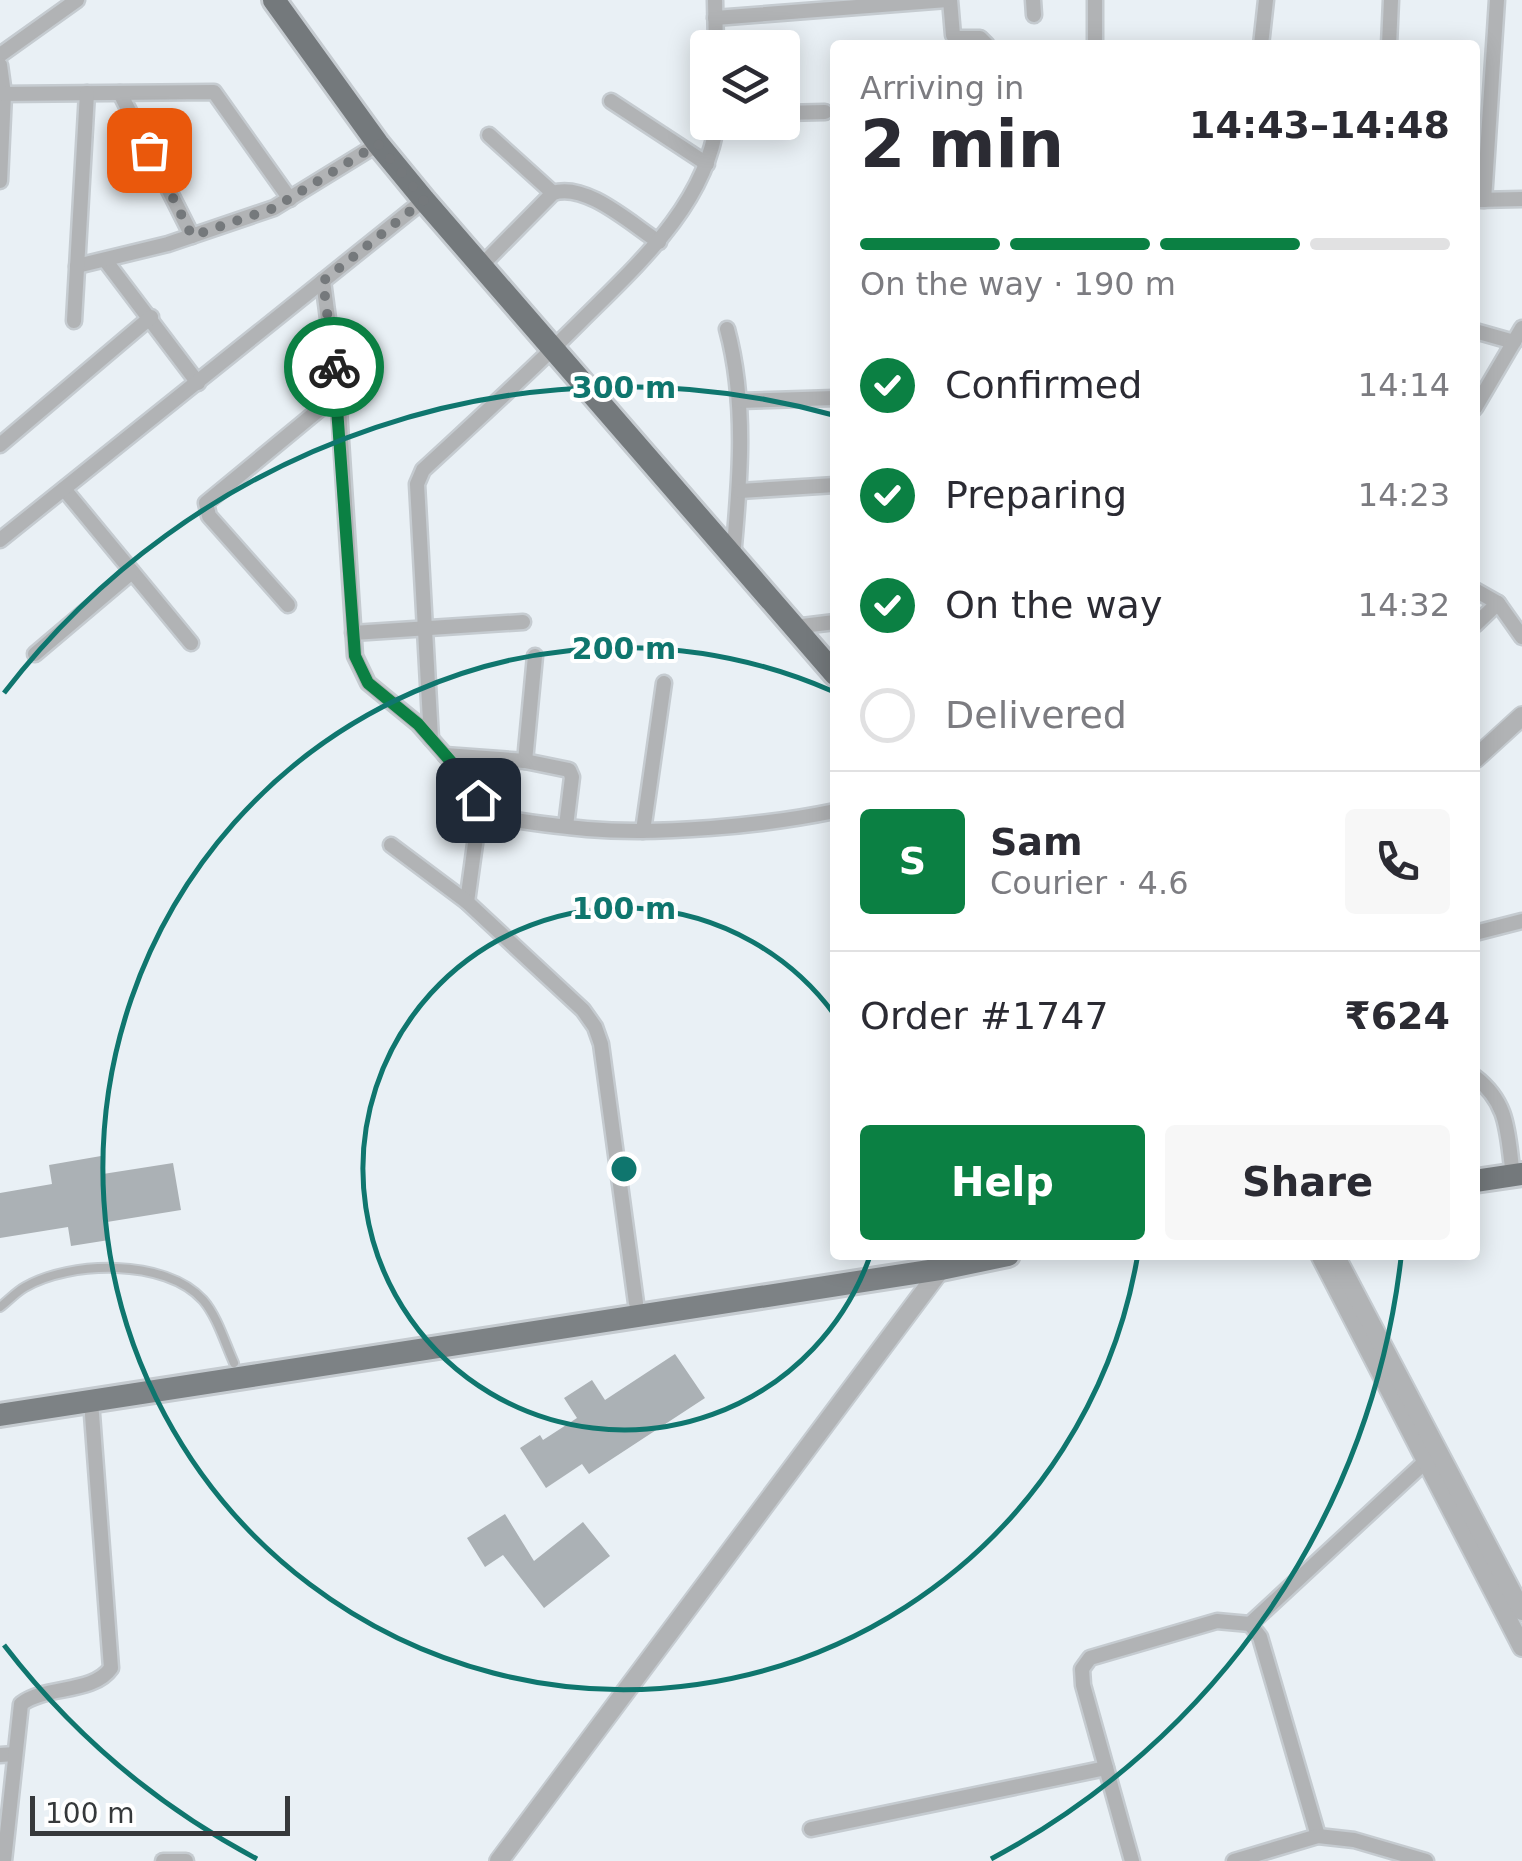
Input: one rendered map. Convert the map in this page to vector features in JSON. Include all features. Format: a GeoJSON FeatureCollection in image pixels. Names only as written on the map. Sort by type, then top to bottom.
{"type":"FeatureCollection","features":[{"type":"Feature","properties":{"kind":"highway"},"geometry":{"type":"LineString","coordinates":[[274,0],[378,144],[424,200],[830,668]]}},
{"type":"Feature","properties":{"kind":"highway"},"geometry":{"type":"LineString","coordinates":[[1480,1180],[1517,1175]]}},
{"type":"Feature","properties":{"kind":"main road"},"geometry":{"type":"LineString","coordinates":[[0,1400],[940,1260]]}},
{"type":"Feature","properties":{"kind":"main road"},"geometry":{"type":"LineString","coordinates":[[0,1415],[940,1260]]}},
{"type":"Feature","properties":{"kind":"street"},"geometry":{"type":"LineString","coordinates":[[0,55],[76,0]]}},
{"type":"Feature","properties":{"kind":"street"},"geometry":{"type":"LineString","coordinates":[[715,0],[716,30]]}},
{"type":"Feature","properties":{"kind":"street"},"geometry":{"type":"LineString","coordinates":[[716,18],[948,0],[952,35],[982,40]]}},
{"type":"Feature","properties":{"kind":"street"},"geometry":{"type":"LineString","coordinates":[[1094,0],[1095,40]]}},
{"type":"Feature","properties":{"kind":"street"},"geometry":{"type":"LineString","coordinates":[[1262,40],[1266,0]]}},
{"type":"Feature","properties":{"kind":"street"},"geometry":{"type":"LineString","coordinates":[[1389,40],[1391,0]]}},
{"type":"Feature","properties":{"kind":"street"},"geometry":{"type":"LineString","coordinates":[[1497,0],[1480,200],[1522,199]]}},
{"type":"Feature","properties":{"kind":"street"},"geometry":{"type":"LineString","coordinates":[[0,65],[0,181]]}},
{"type":"Feature","properties":{"kind":"street"},"geometry":{"type":"LineString","coordinates":[[2,94],[214,92],[290,199]]}},
{"type":"Feature","properties":{"kind":"street"},"geometry":{"type":"LineString","coordinates":[[74,320],[88,93]]}},
{"type":"Feature","properties":{"kind":"street"},"geometry":{"type":"LineString","coordinates":[[120,93],[192,236]]}},
{"type":"Feature","properties":{"kind":"street"},"geometry":{"type":"LineString","coordinates":[[611,101],[707,164]]}},
{"type":"Feature","properties":{"kind":"street"},"geometry":{"type":"LineString","coordinates":[[800,113],[825,112]]}},
{"type":"Feature","properties":{"kind":"street"},"geometry":{"type":"LineString","coordinates":[[490,135],[553,193]]}},
{"type":"Feature","properties":{"kind":"street"},"geometry":{"type":"LineString","coordinates":[[431,739],[417,484],[424,470],[659,242],[707,164],[713,140]]}},
{"type":"Feature","properties":{"kind":"street"},"geometry":{"type":"LineString","coordinates":[[77,266],[226,226],[290,199],[378,144]]}},
{"type":"Feature","properties":{"kind":"street"},"geometry":{"type":"LineString","coordinates":[[480,267],[553,193],[572,189],[583,192],[659,242]]}},
{"type":"Feature","properties":{"kind":"street"},"geometry":{"type":"LineString","coordinates":[[0,540],[424,200]]}},
{"type":"Feature","properties":{"kind":"street"},"geometry":{"type":"LineString","coordinates":[[105,260],[198,383]]}},
{"type":"Feature","properties":{"kind":"street"},"geometry":{"type":"LineString","coordinates":[[323,281],[338,394],[355,656],[368,683],[431,739],[475,789],[479,815],[467,902]]}},
{"type":"Feature","properties":{"kind":"street"},"geometry":{"type":"LineString","coordinates":[[0,444],[151,317]]}},
{"type":"Feature","properties":{"kind":"street"},"geometry":{"type":"LineString","coordinates":[[727,329],[739,401],[740,491],[733,559]]}},
{"type":"Feature","properties":{"kind":"street"},"geometry":{"type":"LineString","coordinates":[[1480,331],[1518,335],[1480,400]]}},
{"type":"Feature","properties":{"kind":"street"},"geometry":{"type":"LineString","coordinates":[[288,605],[208,516],[206,503],[338,394]]}},
{"type":"Feature","properties":{"kind":"street"},"geometry":{"type":"LineString","coordinates":[[739,401],[830,398]]}},
{"type":"Feature","properties":{"kind":"street"},"geometry":{"type":"LineString","coordinates":[[740,491],[830,484]]}},
{"type":"Feature","properties":{"kind":"street"},"geometry":{"type":"LineString","coordinates":[[64,490],[191,643]]}},
{"type":"Feature","properties":{"kind":"street"},"geometry":{"type":"LineString","coordinates":[[35,654],[132,572]]}},
{"type":"Feature","properties":{"kind":"street"},"geometry":{"type":"LineString","coordinates":[[1480,593],[1498,603],[1522,637]]}},
{"type":"Feature","properties":{"kind":"street"},"geometry":{"type":"LineString","coordinates":[[1480,620],[1498,603]]}},
{"type":"Feature","properties":{"kind":"street"},"geometry":{"type":"LineString","coordinates":[[353,633],[523,622]]}},
{"type":"Feature","properties":{"kind":"street"},"geometry":{"type":"LineString","coordinates":[[794,627],[830,623]]}},
{"type":"Feature","properties":{"kind":"street"},"geometry":{"type":"LineString","coordinates":[[525,761],[535,656]]}},
{"type":"Feature","properties":{"kind":"street"},"geometry":{"type":"LineString","coordinates":[[643,831],[664,684]]}},
{"type":"Feature","properties":{"kind":"street"},"geometry":{"type":"LineString","coordinates":[[1480,754],[1522,716]]}},
{"type":"Feature","properties":{"kind":"street"},"geometry":{"type":"LineString","coordinates":[[445,755],[525,761],[569,770],[572,777],[566,826]]}},
{"type":"Feature","properties":{"kind":"street"},"geometry":{"type":"LineString","coordinates":[[479,815],[643,831],[830,812]]}},
{"type":"Feature","properties":{"kind":"street"},"geometry":{"type":"LineString","coordinates":[[391,845],[467,902],[582,1010],[595,1027],[601,1044],[636,1303]]}},
{"type":"Feature","properties":{"kind":"street"},"geometry":{"type":"LineString","coordinates":[[1480,932],[1522,922]]}},
{"type":"Feature","properties":{"kind":"street"},"geometry":{"type":"LineString","coordinates":[[1480,1081],[1499,1102],[1517,1175]]}},
{"type":"Feature","properties":{"kind":"street"},"geometry":{"type":"LineString","coordinates":[[499,1861],[940,1260]]}},
{"type":"Feature","properties":{"kind":"street"},"geometry":{"type":"LineString","coordinates":[[1323,1260],[1522,1646]]}},
{"type":"Feature","properties":{"kind":"street"},"geometry":{"type":"LineString","coordinates":[[1338,1260],[1522,1612]]}},
{"type":"Feature","properties":{"kind":"street"},"geometry":{"type":"LineString","coordinates":[[4,1861],[8,1754],[21,1704],[33,1696],[105,1676],[111,1668],[90,1401]]}},
{"type":"Feature","properties":{"kind":"street"},"geometry":{"type":"LineString","coordinates":[[1250,1624],[1426,1460]]}},
{"type":"Feature","properties":{"kind":"street"},"geometry":{"type":"LineString","coordinates":[[1132,1861],[1083,1684],[1082,1668],[1090,1658],[1217,1621],[1250,1624],[1260,1637],[1318,1836]]}},
{"type":"Feature","properties":{"kind":"street"},"geometry":{"type":"LineString","coordinates":[[811,1829],[1106,1768]]}},
{"type":"Feature","properties":{"kind":"street"},"geometry":{"type":"LineString","coordinates":[[1234,1861],[1318,1836],[1354,1840],[1426,1861]]}},
{"type":"Feature","properties":{"kind":"street"},"geometry":{"type":"LineString","coordinates":[[164,1861],[186,1861]]}},
{"type":"Feature","properties":{"kind":"lane"},"geometry":{"type":"LineString","coordinates":[[0,1307],[26,1286],[77,1271],[107,1267],[160,1272],[186,1284],[206,1302],[234,1363]]}},
{"type":"Feature","properties":{"kind":"building"},"geometry":{"type":"Polygon","coordinates":[[[101,1156],[103,1174],[173,1163],[181,1210],[107,1222],[109,1240],[71,1246],[68,1227],[0,1238],[0,1193],[52,1184],[49,1165],[101,1156]]]}},
{"type":"Feature","properties":{"kind":"building"},"geometry":{"type":"Polygon","coordinates":[[[675,1354],[705,1398],[589,1474],[582,1464],[546,1488],[520,1448],[540,1435],[543,1440],[577,1418],[564,1398],[592,1380],[605,1400],[675,1354]]]}},
{"type":"Feature","properties":{"kind":"building"},"geometry":{"type":"Polygon","coordinates":[[[505,1514],[534,1561],[583,1522],[610,1556],[544,1608],[503,1555],[485,1567],[467,1538],[505,1514]]]}},
{"type":"Feature","properties":{"kind":"way so far"},"geometry":{"type":"LineString","coordinates":[[149,150],[192,236],[274,208],[378,144],[424,200],[323,281],[334,367]]}},
{"type":"Feature","properties":{"kind":"route"},"geometry":{"type":"LineString","coordinates":[[334,367],[355,656],[368,683],[418,724],[475,789],[478,800]]}}]}
